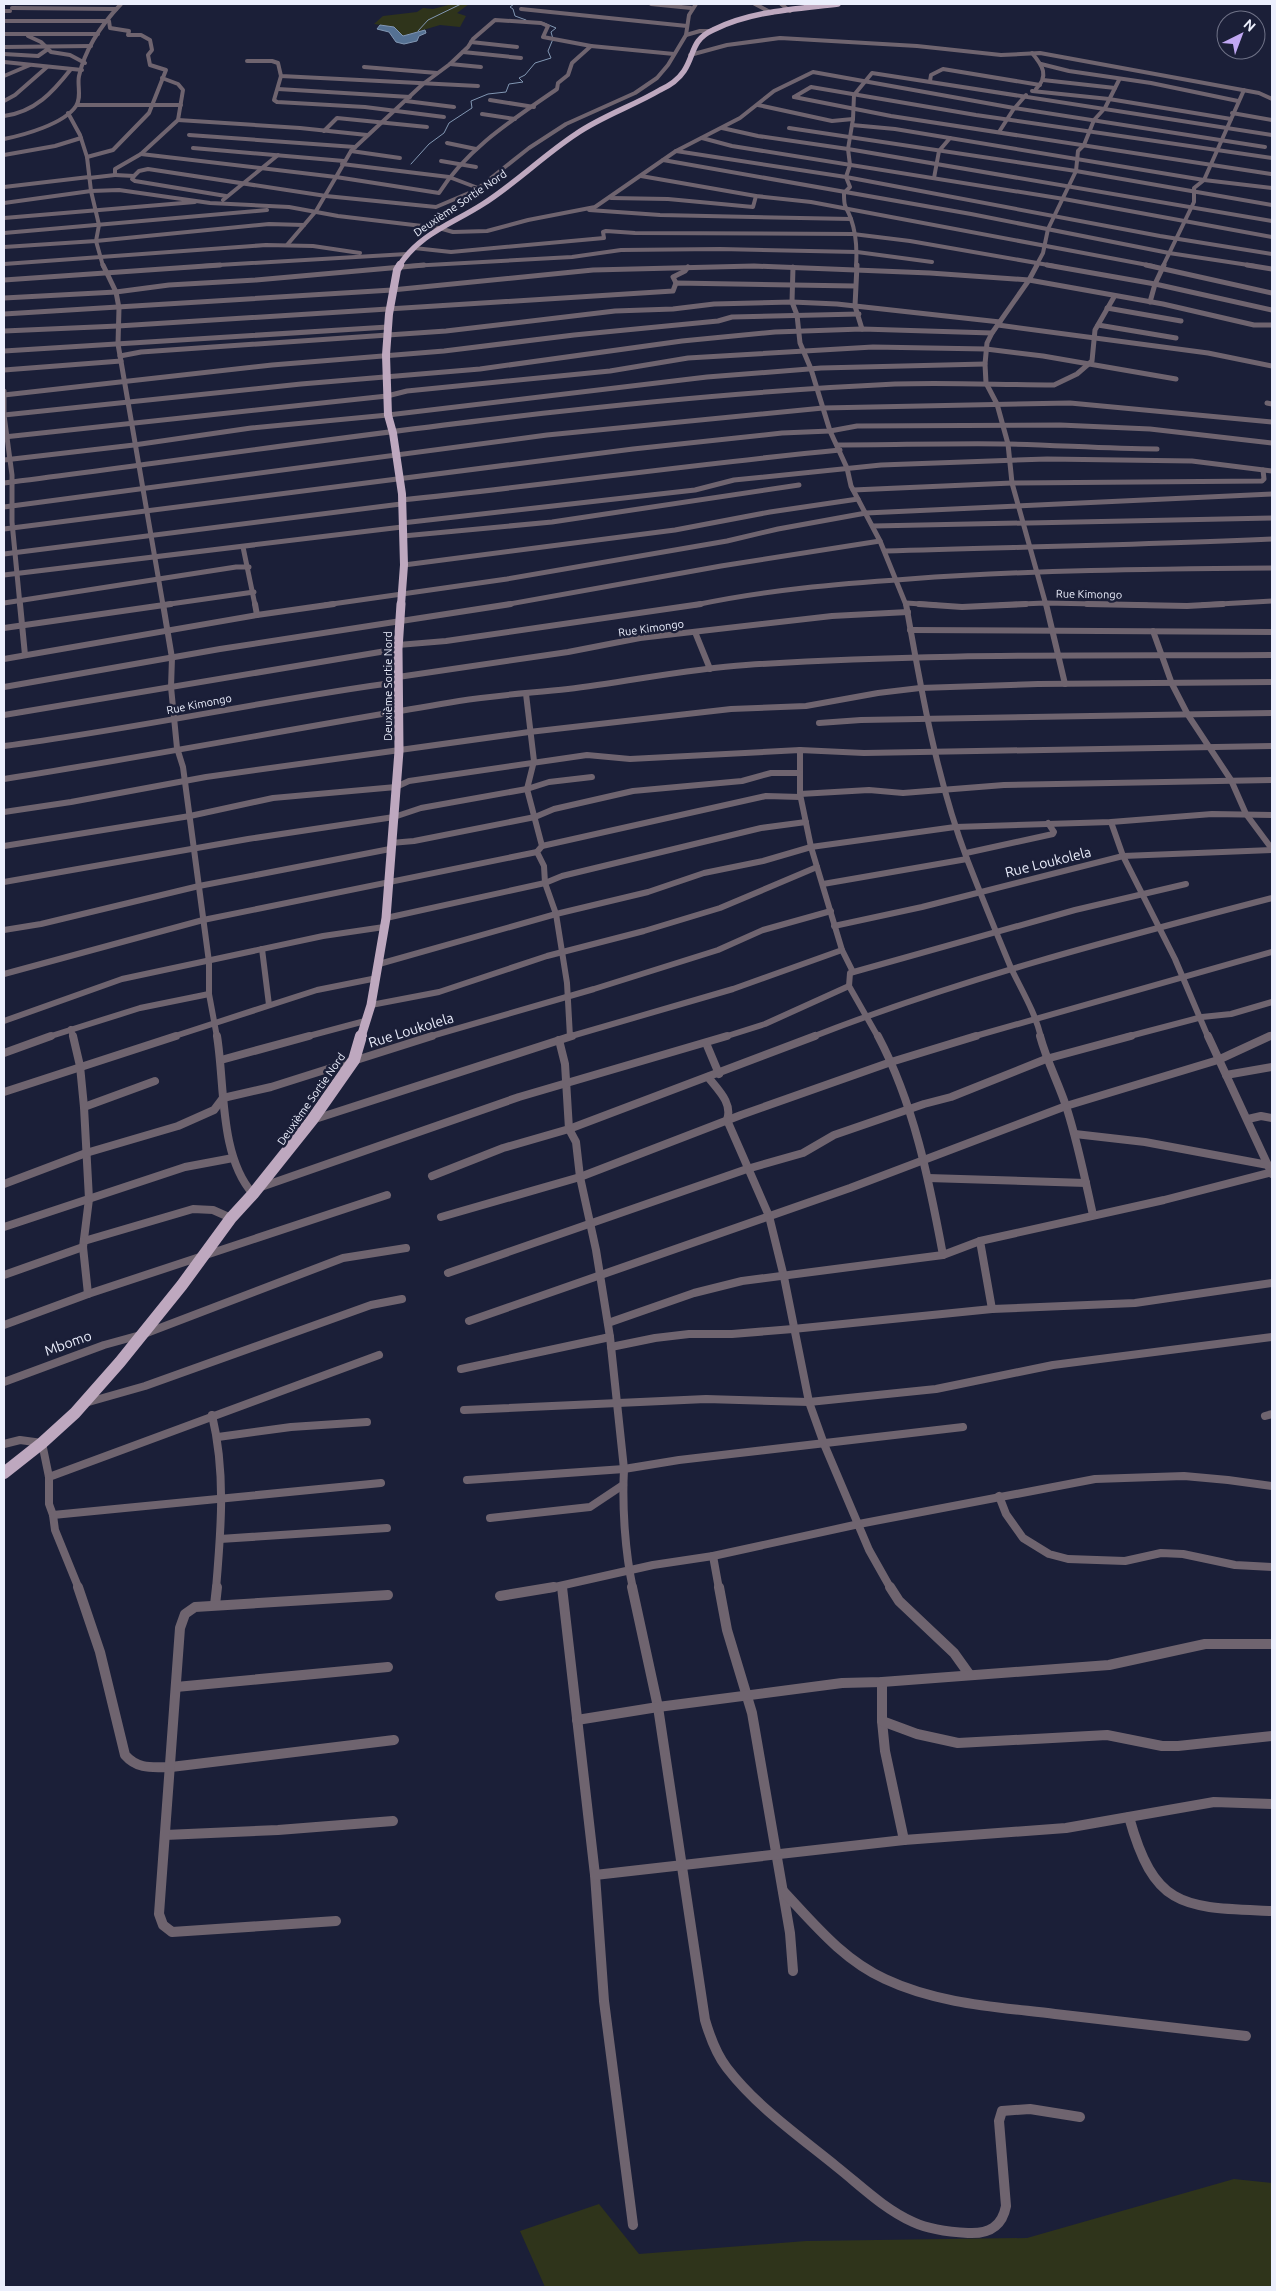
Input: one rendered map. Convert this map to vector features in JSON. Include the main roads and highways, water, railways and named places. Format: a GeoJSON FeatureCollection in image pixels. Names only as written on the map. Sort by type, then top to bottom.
{"type":"FeatureCollection","features":[{"type":"Feature","properties":{"kind":"main road","name":"Deuxième Sortie Nord"},"geometry":{"type":"LineString","coordinates":[[4,1473],[42,1443],[85,1403],[144,1334],[203,1257],[230,1218],[256,1191],[312,1120],[354,1060],[364,1021],[371,1005],[377,978],[385,923],[399,751],[398,647],[404,566],[400,480],[393,433],[388,415],[386,377],[390,309],[397,270],[411,251],[439,228],[493,197],[577,133],[661,90],[679,77],[686,67],[696,42],[712,30],[738,20],[790,11],[803,6],[832,4]]}},
{"type":"Feature","properties":{"kind":"water"},"geometry":{"type":"Polygon","coordinates":[[[380,25],[394,27],[403,36],[425,30],[426,33],[419,36],[417,41],[404,44],[396,42],[389,32],[377,29],[380,25]]]}},
{"type":"Feature","properties":{"kind":"waterway"},"geometry":{"type":"LineString","coordinates":[[418,31],[428,20],[461,4]]}},
{"type":"Feature","properties":{"kind":"waterway"},"geometry":{"type":"LineString","coordinates":[[514,4],[510,7],[513,9],[515,16],[526,20]]}},
{"type":"Feature","properties":{"kind":"waterway"},"geometry":{"type":"LineString","coordinates":[[411,164],[429,144],[444,133],[449,123],[472,108],[471,101],[488,94],[506,92],[509,84],[523,82],[519,78],[525,75],[535,63],[551,58],[548,51],[553,39],[551,32],[556,28],[544,23]]}}]}
